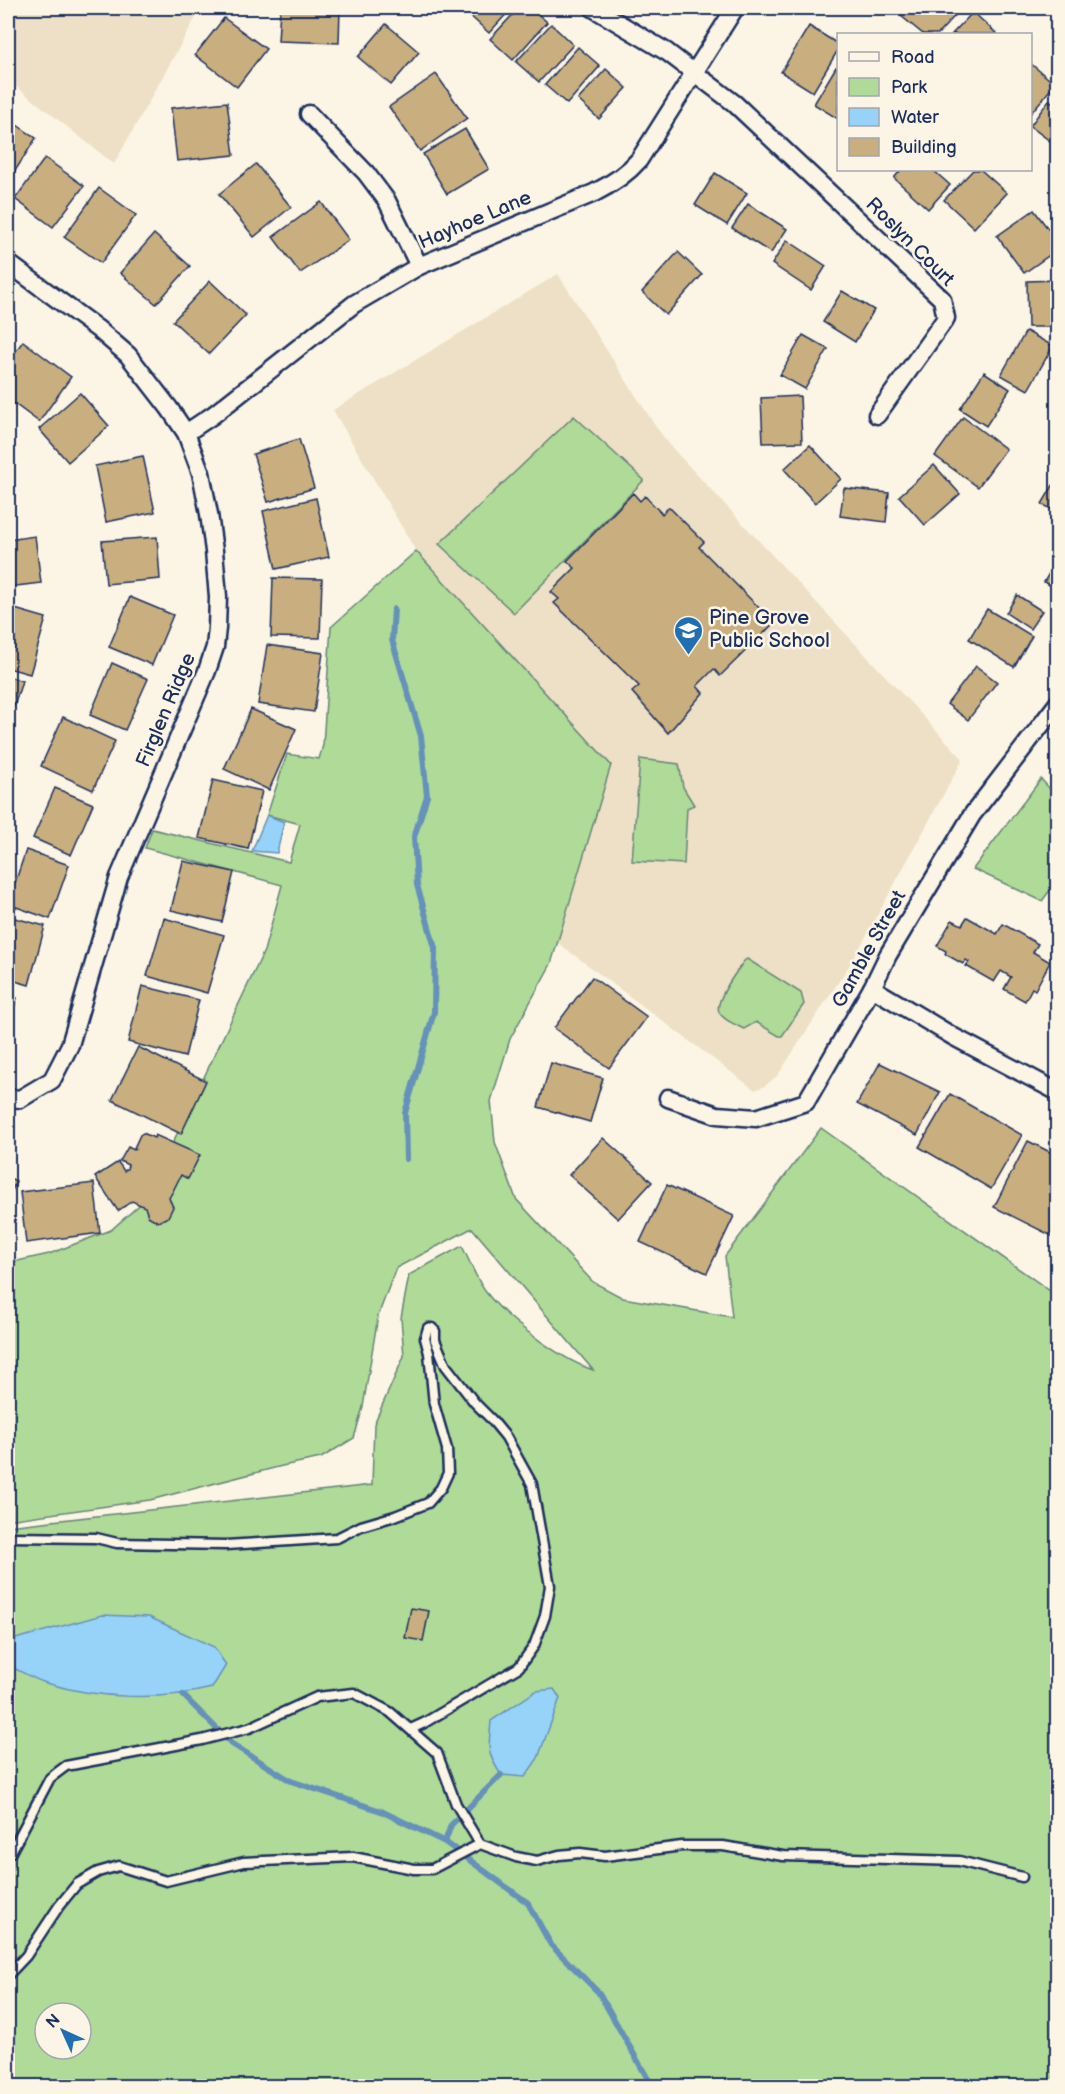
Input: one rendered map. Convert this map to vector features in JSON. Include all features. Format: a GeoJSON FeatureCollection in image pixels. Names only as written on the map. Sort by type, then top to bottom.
{"type":"FeatureCollection","features":[{"type":"Feature","properties":{"kind":"street","name":"Roslyn Court"},"geometry":{"type":"LineString","coordinates":[[593,8],[667,52],[734,103],[942,299],[946,318],[877,415]]}},
{"type":"Feature","properties":{"kind":"street","name":"Hayhoe Lane"},"geometry":{"type":"LineString","coordinates":[[186,433],[213,415],[354,304],[419,266],[594,193],[620,178],[639,160],[735,8]]}},
{"type":"Feature","properties":{"kind":"street"},"geometry":{"type":"LineString","coordinates":[[309,114],[366,173],[387,201],[419,266]]}},
{"type":"Feature","properties":{"kind":"street","name":"Firglen Ridge"},"geometry":{"type":"LineString","coordinates":[[8,263],[99,330],[128,355],[186,433],[201,473],[209,514],[218,597],[215,647],[207,671],[119,877],[70,1046],[52,1080],[20,1099],[8,1098]]}},
{"type":"Feature","properties":{"kind":"street","name":"Gamble Street"},"geometry":{"type":"LineString","coordinates":[[668,1098],[717,1115],[756,1118],[806,1102],[872,988],[888,955],[972,815],[1058,703]]}},
{"type":"Feature","properties":{"kind":"street"},"geometry":{"type":"LineString","coordinates":[[872,988],[954,1036],[1058,1092]]}},
{"type":"Feature","properties":{"kind":"lane"},"geometry":{"type":"LineString","coordinates":[[8,1537],[96,1539],[117,1543],[226,1545],[337,1538],[361,1526],[428,1503],[441,1488],[448,1473],[447,1449],[434,1404],[429,1353],[425,1338],[428,1328],[432,1328],[446,1366],[506,1437],[532,1484],[550,1586],[545,1616],[534,1646],[519,1667],[411,1729]]}},
{"type":"Feature","properties":{"kind":"lane"},"geometry":{"type":"LineString","coordinates":[[8,1855],[50,1778],[66,1766],[249,1728],[317,1697],[354,1693],[390,1712],[437,1753],[456,1804],[469,1825],[477,1846]]}},
{"type":"Feature","properties":{"kind":"lane"},"geometry":{"type":"LineString","coordinates":[[8,1975],[26,1956],[59,1906],[77,1884],[99,1872],[119,1866],[166,1881],[244,1862],[352,1857],[414,1869],[432,1869],[477,1846],[537,1861],[559,1855],[580,1853],[605,1856],[682,1846],[723,1846],[783,1856],[960,1861],[1022,1877]]}},
{"type":"Feature","properties":{"kind":"shaded area"},"geometry":{"type":"Polygon","coordinates":[[[8,8],[201,8],[114,164],[8,80],[8,8]]]}},
{"type":"Feature","properties":{"kind":"shaded area","name":"Pine Grove Public School"},"geometry":{"type":"Polygon","coordinates":[[[558,274],[656,427],[673,449],[963,759],[854,958],[778,1075],[765,1086],[755,1090],[558,943],[611,765],[416,551],[333,410],[558,274]]]}},
{"type":"Feature","properties":{"kind":"green space"},"geometry":{"type":"Polygon","coordinates":[[[574,416],[644,480],[514,613],[439,544],[574,416]]]}},
{"type":"Feature","properties":{"kind":"green space"},"geometry":{"type":"Polygon","coordinates":[[[416,551],[611,765],[551,964],[510,1039],[491,1101],[495,1142],[516,1199],[593,1282],[623,1298],[732,1317],[725,1256],[821,1128],[1057,1296],[1057,2086],[8,2086],[8,1526],[372,1485],[374,1424],[404,1356],[401,1318],[409,1275],[462,1246],[485,1291],[506,1314],[550,1348],[593,1370],[472,1228],[396,1268],[378,1316],[363,1407],[354,1438],[321,1458],[150,1500],[8,1520],[8,1263],[49,1254],[111,1230],[146,1199],[264,951],[282,885],[145,848],[152,829],[289,862],[300,824],[267,815],[287,754],[319,759],[323,745],[331,627],[416,551]]]}},
{"type":"Feature","properties":{"kind":"green space"},"geometry":{"type":"Polygon","coordinates":[[[640,759],[679,764],[683,787],[694,805],[687,808],[684,864],[632,861],[640,759]]]}},
{"type":"Feature","properties":{"kind":"green space"},"geometry":{"type":"Polygon","coordinates":[[[1041,779],[1058,798],[1057,881],[1042,901],[973,869],[1041,779]]]}},
{"type":"Feature","properties":{"kind":"green space"},"geometry":{"type":"Polygon","coordinates":[[[747,959],[801,993],[804,1004],[782,1036],[756,1022],[744,1029],[727,1020],[719,1012],[718,1007],[723,994],[747,959]]]}},
{"type":"Feature","properties":{"kind":"water"},"geometry":{"type":"Polygon","coordinates":[[[267,815],[284,822],[277,853],[252,851],[267,815]]]}},
{"type":"Feature","properties":{"kind":"water"},"geometry":{"type":"Polygon","coordinates":[[[102,1615],[149,1617],[214,1647],[226,1665],[212,1688],[171,1695],[129,1696],[66,1688],[41,1681],[8,1665],[8,1641],[102,1615]]]}},
{"type":"Feature","properties":{"kind":"water"},"geometry":{"type":"Polygon","coordinates":[[[554,1689],[560,1698],[538,1758],[525,1777],[501,1775],[492,1760],[489,1749],[491,1721],[536,1691],[554,1689]]]}},
{"type":"Feature","properties":{"kind":"building"},"geometry":{"type":"Polygon","coordinates":[[[280,8],[340,8],[339,43],[278,41],[280,8]]]}},
{"type":"Feature","properties":{"kind":"building"},"geometry":{"type":"Polygon","coordinates":[[[471,8],[512,8],[489,33],[467,13],[471,8]]]}},
{"type":"Feature","properties":{"kind":"building"},"geometry":{"type":"Polygon","coordinates":[[[519,8],[531,8],[547,22],[513,60],[490,39],[519,8]]]}},
{"type":"Feature","properties":{"kind":"building"},"geometry":{"type":"Polygon","coordinates":[[[908,8],[962,8],[939,33],[922,33],[901,16],[908,8]]]}},
{"type":"Feature","properties":{"kind":"building"},"geometry":{"type":"Polygon","coordinates":[[[973,12],[996,33],[953,33],[973,12]]]}},
{"type":"Feature","properties":{"kind":"building"},"geometry":{"type":"Polygon","coordinates":[[[224,18],[266,49],[237,87],[195,55],[224,18]]]}},
{"type":"Feature","properties":{"kind":"building"},"geometry":{"type":"Polygon","coordinates":[[[386,24],[419,52],[391,85],[358,57],[386,24]]]}},
{"type":"Feature","properties":{"kind":"building"},"geometry":{"type":"Polygon","coordinates":[[[551,24],[573,45],[539,82],[516,62],[551,24]]]}},
{"type":"Feature","properties":{"kind":"building"},"geometry":{"type":"Polygon","coordinates":[[[809,26],[837,43],[837,52],[813,92],[781,72],[809,26]]]}},
{"type":"Feature","properties":{"kind":"building"},"geometry":{"type":"Polygon","coordinates":[[[578,47],[600,66],[567,104],[545,85],[578,47]]]}},
{"type":"Feature","properties":{"kind":"building"},"geometry":{"type":"Polygon","coordinates":[[[1032,65],[1055,84],[1032,112],[1032,65]]]}},
{"type":"Feature","properties":{"kind":"building"},"geometry":{"type":"Polygon","coordinates":[[[836,67],[837,118],[814,104],[836,67]]]}},
{"type":"Feature","properties":{"kind":"building"},"geometry":{"type":"Polygon","coordinates":[[[606,69],[627,88],[599,119],[578,100],[606,69]]]}},
{"type":"Feature","properties":{"kind":"building"},"geometry":{"type":"Polygon","coordinates":[[[436,74],[467,118],[420,151],[389,107],[436,74]]]}},
{"type":"Feature","properties":{"kind":"building"},"geometry":{"type":"Polygon","coordinates":[[[1049,100],[1058,106],[1058,147],[1032,128],[1032,123],[1049,100]]]}},
{"type":"Feature","properties":{"kind":"building"},"geometry":{"type":"Polygon","coordinates":[[[227,102],[234,155],[177,161],[171,108],[227,102]]]}},
{"type":"Feature","properties":{"kind":"building"},"geometry":{"type":"Polygon","coordinates":[[[8,119],[36,138],[8,182],[8,119]]]}},
{"type":"Feature","properties":{"kind":"building"},"geometry":{"type":"Polygon","coordinates":[[[465,129],[489,169],[447,194],[423,154],[465,129]]]}},
{"type":"Feature","properties":{"kind":"building"},"geometry":{"type":"Polygon","coordinates":[[[45,158],[84,186],[53,227],[15,199],[45,158]]]}},
{"type":"Feature","properties":{"kind":"building"},"geometry":{"type":"Polygon","coordinates":[[[256,164],[291,207],[254,237],[219,194],[256,164]]]}},
{"type":"Feature","properties":{"kind":"building"},"geometry":{"type":"Polygon","coordinates":[[[900,171],[934,171],[950,185],[928,209],[894,178],[900,171]]]}},
{"type":"Feature","properties":{"kind":"building"},"geometry":{"type":"Polygon","coordinates":[[[972,171],[982,171],[1007,193],[974,228],[944,200],[972,171]]]}},
{"type":"Feature","properties":{"kind":"building"},"geometry":{"type":"Polygon","coordinates":[[[715,173],[747,193],[727,225],[695,205],[715,173]]]}},
{"type":"Feature","properties":{"kind":"building"},"geometry":{"type":"Polygon","coordinates":[[[99,188],[136,215],[101,263],[64,237],[99,188]]]}},
{"type":"Feature","properties":{"kind":"building"},"geometry":{"type":"Polygon","coordinates":[[[321,202],[349,240],[300,273],[273,237],[321,202]]]}},
{"type":"Feature","properties":{"kind":"building"},"geometry":{"type":"Polygon","coordinates":[[[748,204],[787,229],[771,253],[732,228],[748,204]]]}},
{"type":"Feature","properties":{"kind":"building"},"geometry":{"type":"Polygon","coordinates":[[[1034,210],[1058,242],[1058,249],[1024,273],[997,236],[1034,210]]]}},
{"type":"Feature","properties":{"kind":"building"},"geometry":{"type":"Polygon","coordinates":[[[154,234],[190,266],[156,304],[120,273],[154,234]]]}},
{"type":"Feature","properties":{"kind":"building"},"geometry":{"type":"Polygon","coordinates":[[[787,240],[826,266],[811,290],[772,264],[787,240]]]}},
{"type":"Feature","properties":{"kind":"building"},"geometry":{"type":"Polygon","coordinates":[[[678,252],[702,275],[666,315],[642,292],[678,252]]]}},
{"type":"Feature","properties":{"kind":"building"},"geometry":{"type":"Polygon","coordinates":[[[1058,280],[1058,327],[1028,327],[1027,281],[1058,280]]]}},
{"type":"Feature","properties":{"kind":"building"},"geometry":{"type":"Polygon","coordinates":[[[210,281],[246,315],[209,354],[173,321],[210,281]]]}},
{"type":"Feature","properties":{"kind":"building"},"geometry":{"type":"Polygon","coordinates":[[[842,291],[874,310],[855,342],[823,322],[842,291]]]}},
{"type":"Feature","properties":{"kind":"building"},"geometry":{"type":"Polygon","coordinates":[[[1026,331],[1053,346],[1028,390],[1001,375],[1026,331]]]}},
{"type":"Feature","properties":{"kind":"building"},"geometry":{"type":"Polygon","coordinates":[[[803,335],[828,349],[805,389],[780,375],[803,335]]]}},
{"type":"Feature","properties":{"kind":"building"},"geometry":{"type":"Polygon","coordinates":[[[23,341],[71,377],[39,422],[8,399],[8,362],[23,341]]]}},
{"type":"Feature","properties":{"kind":"building"},"geometry":{"type":"Polygon","coordinates":[[[984,372],[1010,389],[986,426],[960,409],[984,372]]]}},
{"type":"Feature","properties":{"kind":"building"},"geometry":{"type":"Polygon","coordinates":[[[80,393],[109,426],[68,462],[39,429],[80,393]]]}},
{"type":"Feature","properties":{"kind":"building"},"geometry":{"type":"Polygon","coordinates":[[[800,396],[802,442],[763,443],[761,398],[800,396]]]}},
{"type":"Feature","properties":{"kind":"building"},"geometry":{"type":"Polygon","coordinates":[[[963,417],[1006,449],[978,487],[935,456],[963,417]]]}},
{"type":"Feature","properties":{"kind":"building"},"geometry":{"type":"Polygon","coordinates":[[[299,439],[314,488],[268,502],[253,454],[299,439]]]}},
{"type":"Feature","properties":{"kind":"building"},"geometry":{"type":"Polygon","coordinates":[[[810,445],[841,479],[815,503],[784,469],[810,445]]]}},
{"type":"Feature","properties":{"kind":"building"},"geometry":{"type":"Polygon","coordinates":[[[143,456],[155,512],[106,522],[95,466],[143,456]]]}},
{"type":"Feature","properties":{"kind":"building"},"geometry":{"type":"Polygon","coordinates":[[[934,465],[960,494],[925,525],[899,496],[934,465]]]}},
{"type":"Feature","properties":{"kind":"building"},"geometry":{"type":"Polygon","coordinates":[[[1058,477],[1058,513],[1042,504],[1058,477]]]}},
{"type":"Feature","properties":{"kind":"building"},"geometry":{"type":"Polygon","coordinates":[[[844,488],[889,493],[886,522],[840,516],[844,488]]]}},
{"type":"Feature","properties":{"kind":"building"},"geometry":{"type":"Polygon","coordinates":[[[633,493],[640,501],[645,496],[662,514],[669,507],[704,542],[699,547],[774,623],[720,676],[714,669],[697,686],[703,693],[668,733],[632,692],[639,686],[554,603],[559,599],[551,592],[575,568],[567,561],[633,493]]]}},
{"type":"Feature","properties":{"kind":"building"},"geometry":{"type":"Polygon","coordinates":[[[316,498],[329,557],[276,569],[263,511],[316,498]]]}},
{"type":"Feature","properties":{"kind":"building"},"geometry":{"type":"Polygon","coordinates":[[[35,536],[41,583],[8,587],[8,540],[35,536]]]}},
{"type":"Feature","properties":{"kind":"building"},"geometry":{"type":"Polygon","coordinates":[[[157,537],[160,579],[106,584],[102,541],[157,537]]]}},
{"type":"Feature","properties":{"kind":"building"},"geometry":{"type":"Polygon","coordinates":[[[1058,558],[1058,590],[1044,582],[1058,558]]]}},
{"type":"Feature","properties":{"kind":"building"},"geometry":{"type":"Polygon","coordinates":[[[273,578],[322,579],[320,638],[271,637],[273,578]]]}},
{"type":"Feature","properties":{"kind":"building"},"geometry":{"type":"Polygon","coordinates":[[[1017,595],[1042,611],[1030,629],[1006,613],[1017,595]]]}},
{"type":"Feature","properties":{"kind":"building"},"geometry":{"type":"Polygon","coordinates":[[[130,597],[173,615],[152,665],[109,647],[130,597]]]}},
{"type":"Feature","properties":{"kind":"building"},"geometry":{"type":"Polygon","coordinates":[[[8,607],[46,618],[30,674],[8,668],[8,607]]]}},
{"type":"Feature","properties":{"kind":"building"},"geometry":{"type":"Polygon","coordinates":[[[987,609],[1032,636],[1014,667],[969,639],[987,609]]]}},
{"type":"Feature","properties":{"kind":"building"},"geometry":{"type":"Polygon","coordinates":[[[267,645],[323,653],[314,712],[258,704],[267,645]]]}},
{"type":"Feature","properties":{"kind":"building"},"geometry":{"type":"Polygon","coordinates":[[[112,663],[148,679],[125,730],[90,715],[112,663]]]}},
{"type":"Feature","properties":{"kind":"building"},"geometry":{"type":"Polygon","coordinates":[[[976,666],[997,682],[968,720],[947,704],[976,666]]]}},
{"type":"Feature","properties":{"kind":"building"},"geometry":{"type":"Polygon","coordinates":[[[8,676],[22,681],[8,726],[8,676]]]}},
{"type":"Feature","properties":{"kind":"building"},"geometry":{"type":"Polygon","coordinates":[[[251,709],[296,729],[269,790],[224,769],[251,709]]]}},
{"type":"Feature","properties":{"kind":"building"},"geometry":{"type":"Polygon","coordinates":[[[63,717],[115,741],[93,790],[41,766],[63,717]]]}},
{"type":"Feature","properties":{"kind":"building"},"geometry":{"type":"Polygon","coordinates":[[[213,780],[262,791],[248,849],[199,838],[213,780]]]}},
{"type":"Feature","properties":{"kind":"building"},"geometry":{"type":"Polygon","coordinates":[[[55,788],[93,804],[71,855],[33,838],[55,788]]]}},
{"type":"Feature","properties":{"kind":"building"},"geometry":{"type":"Polygon","coordinates":[[[26,850],[69,865],[50,919],[8,904],[26,850]]]}},
{"type":"Feature","properties":{"kind":"building"},"geometry":{"type":"Polygon","coordinates":[[[183,861],[234,872],[222,922],[171,910],[183,861]]]}},
{"type":"Feature","properties":{"kind":"building"},"geometry":{"type":"Polygon","coordinates":[[[11,917],[45,926],[29,985],[8,979],[8,931],[11,917]]]}},
{"type":"Feature","properties":{"kind":"building"},"geometry":{"type":"Polygon","coordinates":[[[967,917],[997,934],[1003,924],[1038,944],[1033,952],[1050,962],[1035,990],[1032,988],[1025,1001],[1004,989],[1011,977],[1001,971],[994,982],[966,966],[969,962],[966,960],[963,964],[945,954],[946,951],[937,946],[952,920],[962,925],[967,917]]]}},
{"type":"Feature","properties":{"kind":"building"},"geometry":{"type":"Polygon","coordinates":[[[164,918],[224,935],[207,993],[147,976],[164,918]]]}},
{"type":"Feature","properties":{"kind":"building"},"geometry":{"type":"Polygon","coordinates":[[[592,977],[647,1017],[609,1068],[554,1028],[592,977]]]}},
{"type":"Feature","properties":{"kind":"building"},"geometry":{"type":"Polygon","coordinates":[[[142,986],[199,1000],[185,1057],[128,1042],[142,986]]]}},
{"type":"Feature","properties":{"kind":"building"},"geometry":{"type":"Polygon","coordinates":[[[8,995],[17,998],[8,1028],[8,995]]]}},
{"type":"Feature","properties":{"kind":"building"},"geometry":{"type":"Polygon","coordinates":[[[138,1047],[206,1081],[181,1134],[112,1100],[138,1047]]]}},
{"type":"Feature","properties":{"kind":"building"},"geometry":{"type":"Polygon","coordinates":[[[551,1063],[603,1078],[590,1122],[538,1107],[551,1063]]]}},
{"type":"Feature","properties":{"kind":"building"},"geometry":{"type":"Polygon","coordinates":[[[880,1063],[940,1092],[917,1135],[857,1104],[880,1063]]]}},
{"type":"Feature","properties":{"kind":"building"},"geometry":{"type":"Polygon","coordinates":[[[950,1094],[1022,1135],[991,1189],[919,1147],[950,1094]]]}},
{"type":"Feature","properties":{"kind":"building"},"geometry":{"type":"Polygon","coordinates":[[[143,1133],[154,1138],[155,1135],[200,1155],[188,1179],[181,1175],[169,1198],[173,1207],[168,1217],[158,1222],[148,1216],[145,1207],[132,1201],[118,1211],[95,1177],[118,1162],[124,1171],[127,1169],[128,1165],[120,1161],[128,1147],[136,1149],[134,1148],[143,1133]]]}},
{"type":"Feature","properties":{"kind":"building"},"geometry":{"type":"Polygon","coordinates":[[[603,1138],[652,1182],[618,1219],[569,1175],[603,1138]]]}},
{"type":"Feature","properties":{"kind":"building"},"geometry":{"type":"Polygon","coordinates":[[[1028,1141],[1058,1156],[1058,1230],[1054,1237],[994,1207],[1028,1141]]]}},
{"type":"Feature","properties":{"kind":"building"},"geometry":{"type":"Polygon","coordinates":[[[8,1177],[16,1181],[8,1200],[8,1177]]]}},
{"type":"Feature","properties":{"kind":"building"},"geometry":{"type":"Polygon","coordinates":[[[94,1183],[100,1233],[26,1243],[20,1192],[94,1183]]]}},
{"type":"Feature","properties":{"kind":"building"},"geometry":{"type":"Polygon","coordinates":[[[667,1185],[734,1216],[707,1273],[640,1242],[667,1185]]]}},
{"type":"Feature","properties":{"kind":"building"},"geometry":{"type":"Polygon","coordinates":[[[411,1608],[429,1611],[423,1641],[405,1638],[411,1608]]]}},
{"type":"Feature","properties":{"kind":"waterway"},"geometry":{"type":"LineString","coordinates":[[394,609],[392,640],[421,736],[427,796],[414,837],[417,885],[435,948],[434,1012],[405,1113],[406,1159]]}},
{"type":"Feature","properties":{"kind":"waterway"},"geometry":{"type":"LineString","coordinates":[[183,1695],[232,1744],[291,1781],[381,1811],[445,1842],[528,1903],[551,1945],[599,1993],[652,2086]]}},
{"type":"Feature","properties":{"kind":"waterway"},"geometry":{"type":"LineString","coordinates":[[445,1842],[451,1825],[501,1775]]}},
{"type":"Feature","properties":{"kind":"place","name":"Pine Grove Public School"},"geometry":{"type":"Point","coordinates":[688,656]}}]}
